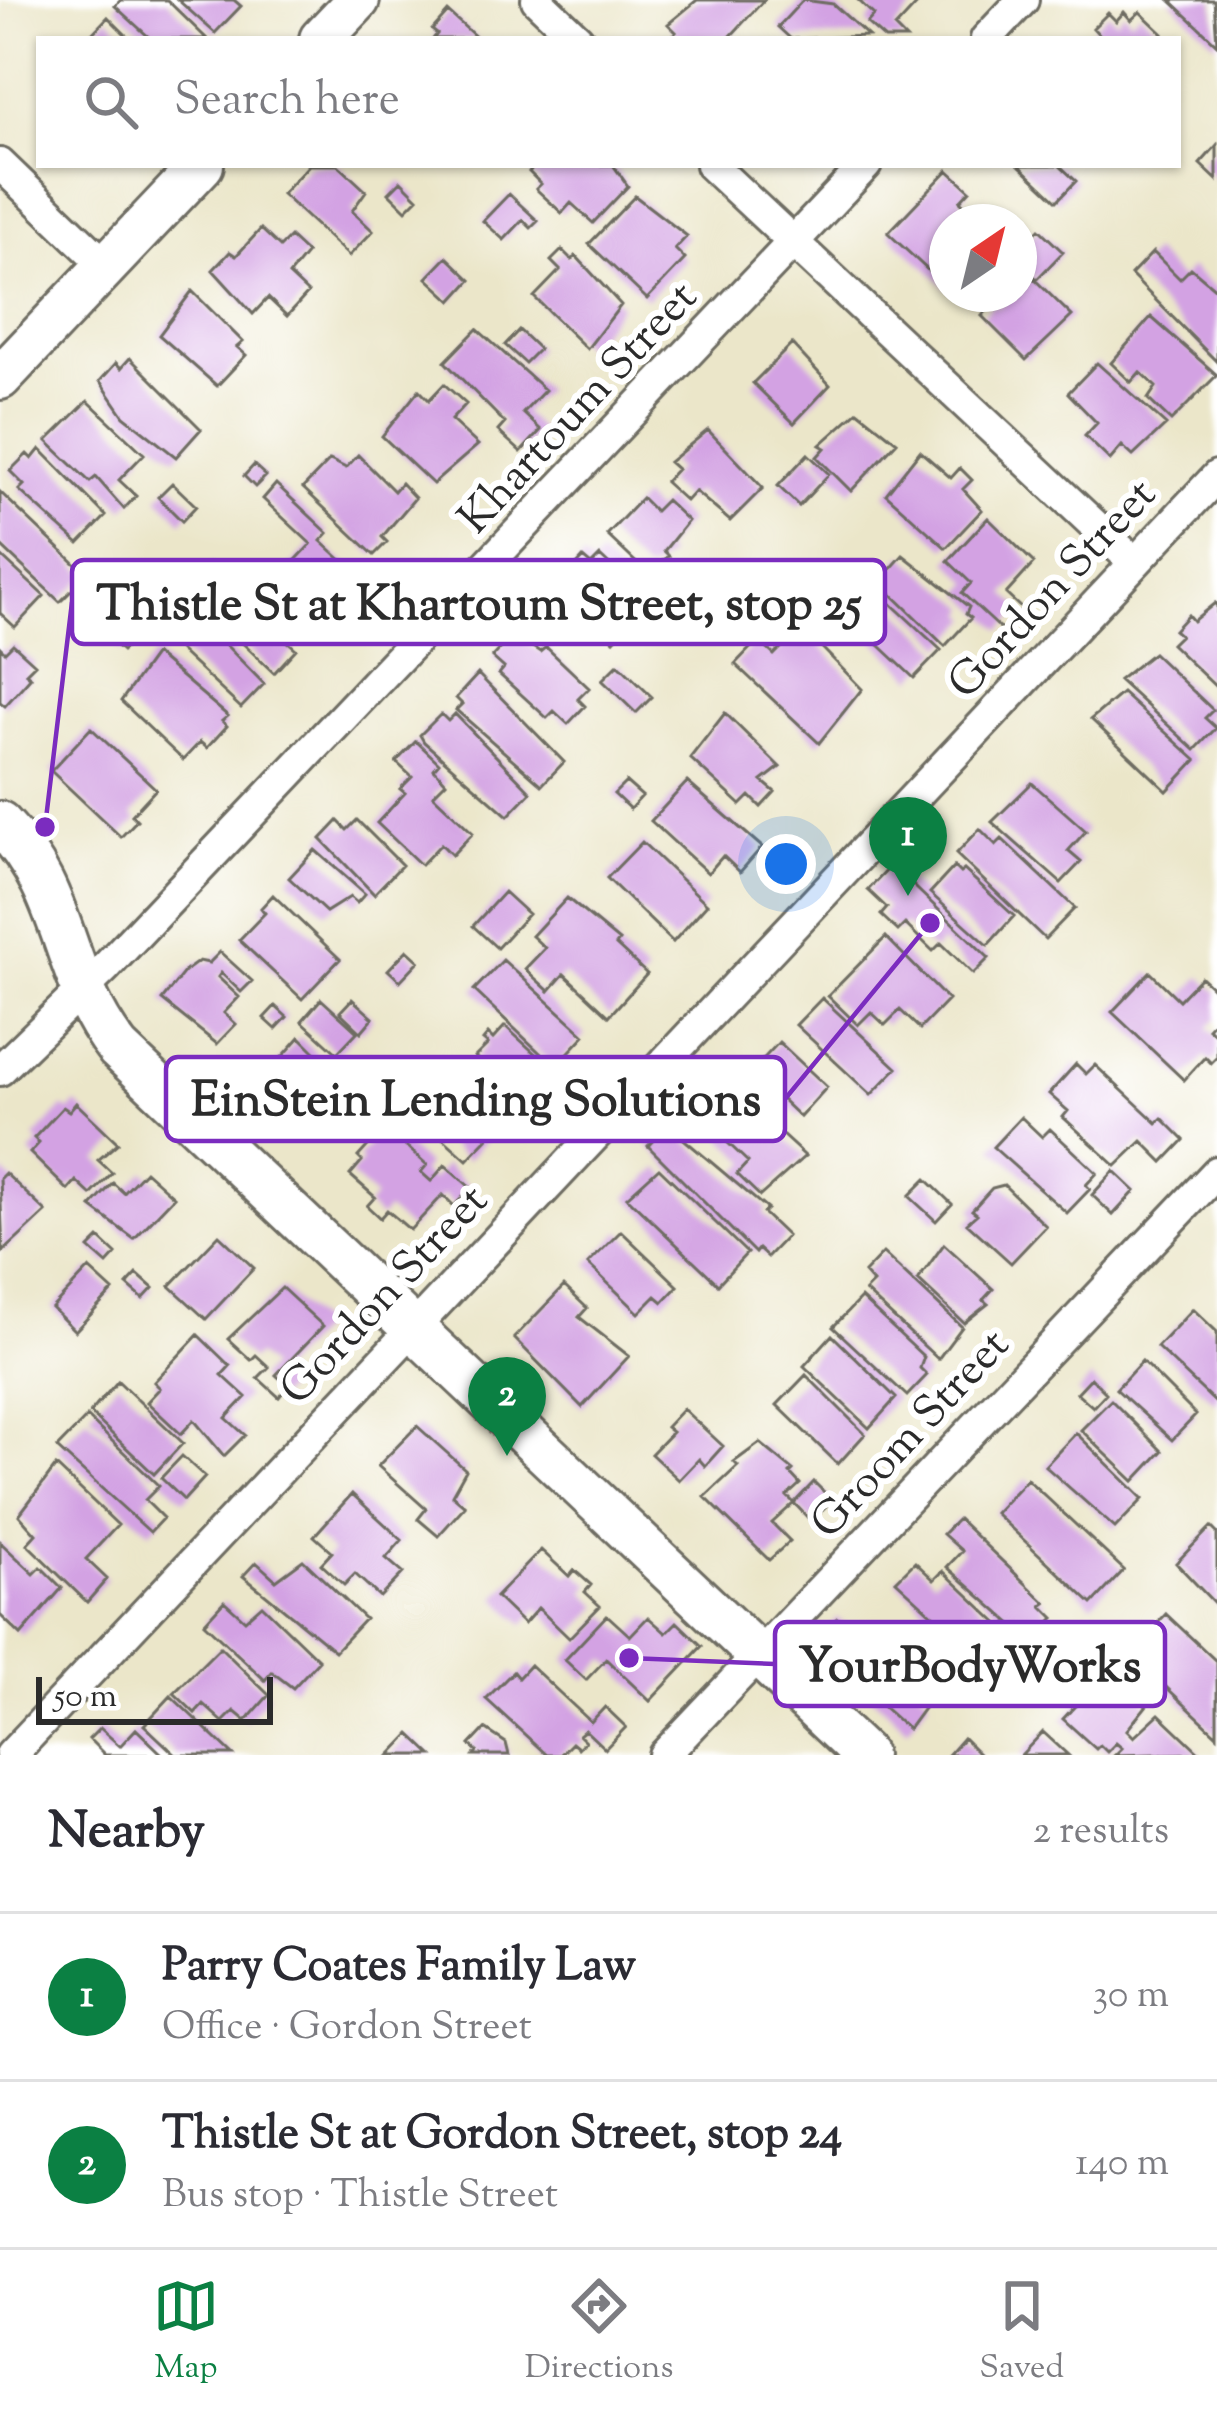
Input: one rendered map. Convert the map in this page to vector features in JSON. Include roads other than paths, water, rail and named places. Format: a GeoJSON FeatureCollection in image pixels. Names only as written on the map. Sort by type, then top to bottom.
{"type":"FeatureCollection","features":[{"type":"Feature","properties":{"kind":"street"},"geometry":{"type":"LineString","coordinates":[[324,36],[358,0]]}},
{"type":"Feature","properties":{"kind":"street"},"geometry":{"type":"LineString","coordinates":[[537,0],[575,36]]}},
{"type":"Feature","properties":{"kind":"street"},"geometry":{"type":"LineString","coordinates":[[989,36],[1023,0]]}},
{"type":"Feature","properties":{"kind":"street"},"geometry":{"type":"LineString","coordinates":[[0,164],[106,266]]}},
{"type":"Feature","properties":{"kind":"street"},"geometry":{"type":"LineString","coordinates":[[0,378],[199,168]]}},
{"type":"Feature","properties":{"kind":"street"},"geometry":{"type":"LineString","coordinates":[[714,168],[1136,563]]}},
{"type":"Feature","properties":{"kind":"street","name":"Khartoum Street"},"geometry":{"type":"LineString","coordinates":[[0,1070],[863,168]]}},
{"type":"Feature","properties":{"kind":"street","name":"Gordon Street"},"geometry":{"type":"LineString","coordinates":[[11,1755],[1217,476]]}},
{"type":"Feature","properties":{"kind":"street"},"geometry":{"type":"LineString","coordinates":[[0,824],[44,877],[81,989],[103,1030],[129,1060],[864,1755]]}},
{"type":"Feature","properties":{"kind":"street","name":"Groom Street"},"geometry":{"type":"LineString","coordinates":[[664,1755],[1217,1172]]}},
{"type":"Feature","properties":{"kind":"place","name":"Thistle St at Khartoum Street, stop 25"},"geometry":{"type":"Point","coordinates":[45,827]}},
{"type":"Feature","properties":{"kind":"place","name":"Parry Coates Family Law"},"geometry":{"type":"Point","coordinates":[908,896]}},
{"type":"Feature","properties":{"kind":"place","name":"EinStein Lending Solutions"},"geometry":{"type":"Point","coordinates":[930,923]}},
{"type":"Feature","properties":{"kind":"place","name":"Thistle St at Gordon Street, stop 24"},"geometry":{"type":"Point","coordinates":[507,1456]}},
{"type":"Feature","properties":{"kind":"place","name":"YourBodyWorks"},"geometry":{"type":"Point","coordinates":[629,1658]}}]}
